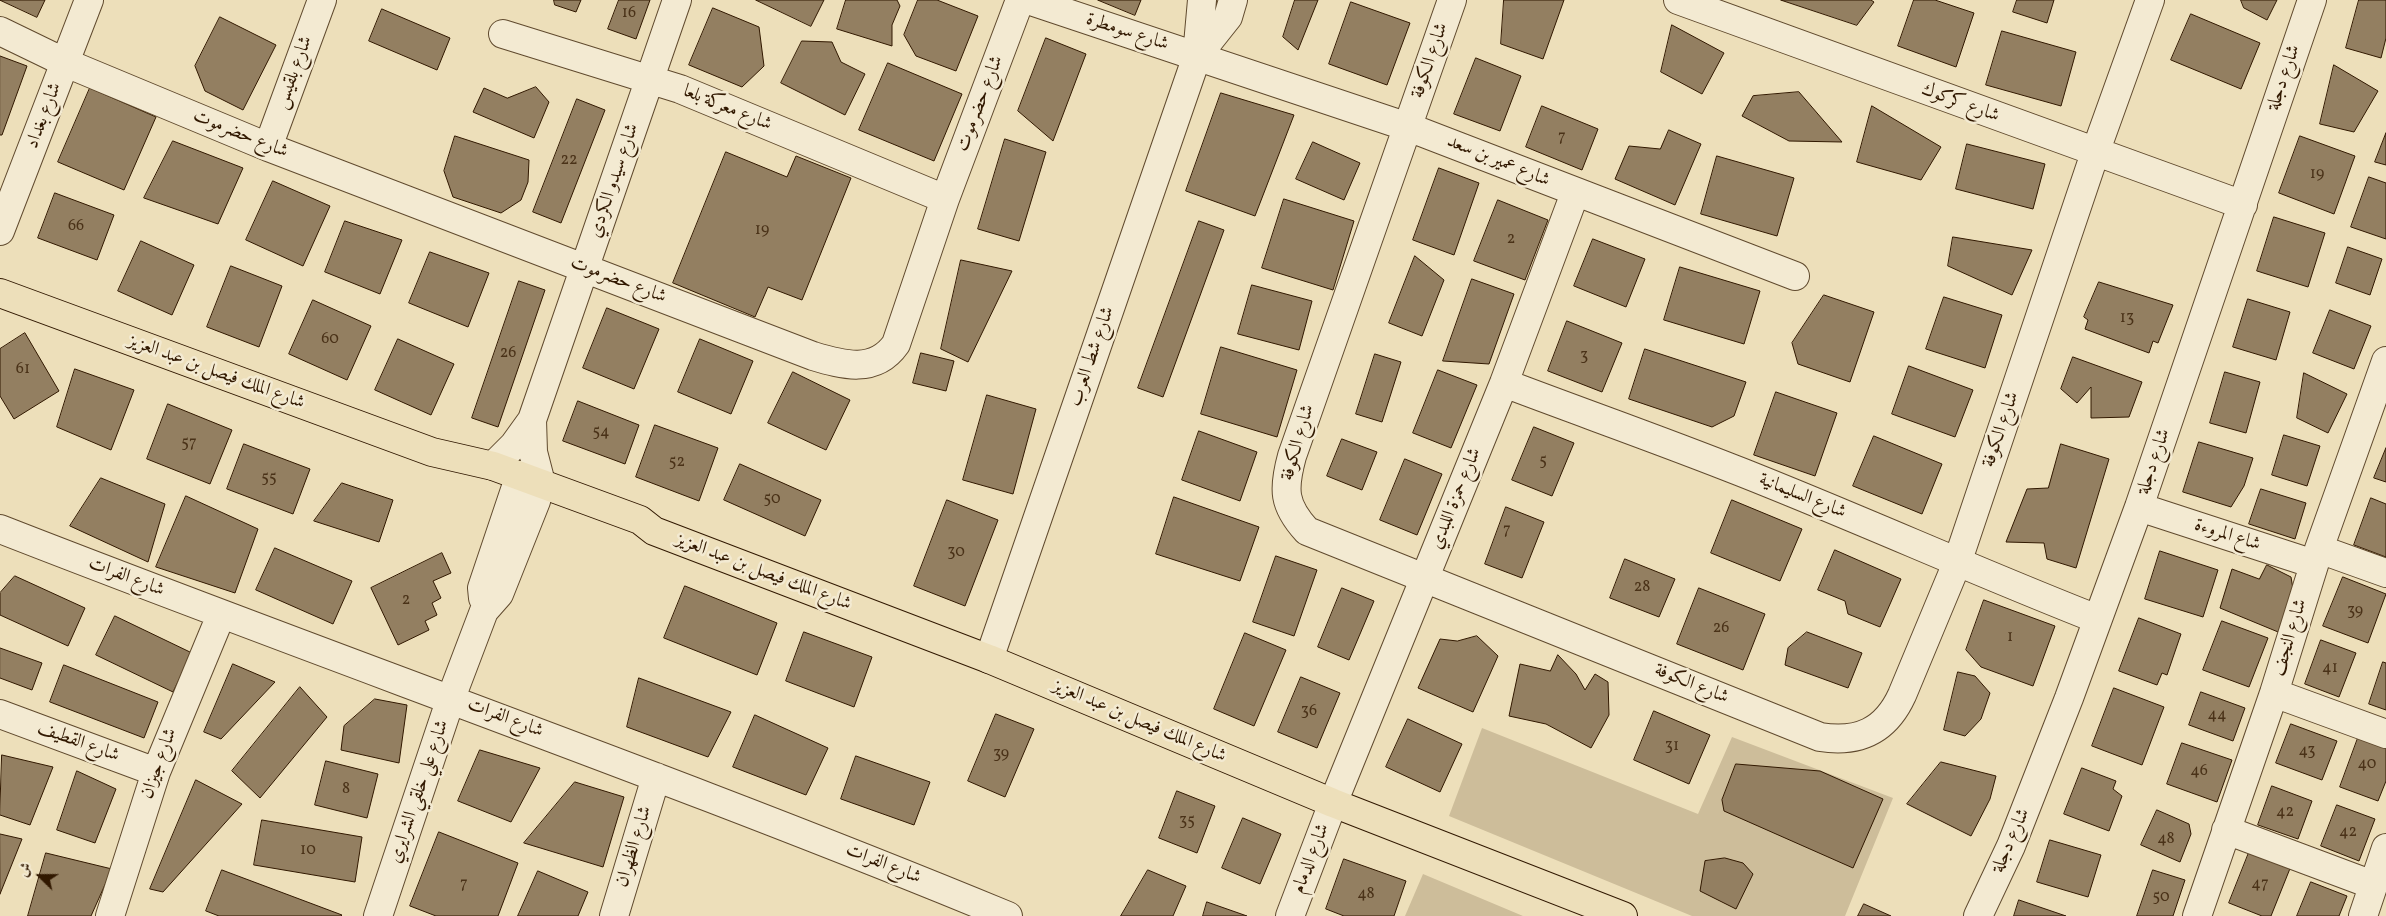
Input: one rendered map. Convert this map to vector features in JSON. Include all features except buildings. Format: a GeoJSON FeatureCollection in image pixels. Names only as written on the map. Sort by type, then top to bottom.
{"type":"FeatureCollection","features":[{"type":"Feature","properties":{"kind":"main road","name":"شارع الملك فيصل بن عبد العزيز"},"geometry":{"type":"LineString","coordinates":[[0,293],[432,452],[493,466],[528,488]]}},
{"type":"Feature","properties":{"kind":"main road","name":"شارع الملك فيصل بن عبد العزيز"},"geometry":{"type":"LineString","coordinates":[[432,452],[447,462],[528,488],[637,532],[654,531],[990,659],[1334,803],[1623,916]]}},
{"type":"Feature","properties":{"kind":"street","name":"شارع بغداد"},"geometry":{"type":"LineString","coordinates":[[0,231],[89,0]]}},
{"type":"Feature","properties":{"kind":"street","name":"شارع بلقيس"},"geometry":{"type":"LineString","coordinates":[[268,147],[322,0]]}},
{"type":"Feature","properties":{"kind":"street","name":"شارع سيدو الكردي"},"geometry":{"type":"LineString","coordinates":[[493,466],[514,445],[532,420],[677,0]]}},
{"type":"Feature","properties":{"kind":"street","name":"شارع حضرموت"},"geometry":{"type":"LineString","coordinates":[[0,31],[66,63],[268,147],[813,356],[838,364],[867,365],[884,357],[896,344],[945,199],[1020,0]]}},
{"type":"Feature","properties":{"kind":"street","name":"شارع سومطرة"},"geometry":{"type":"LineString","coordinates":[[1028,0],[1197,56]]}},
{"type":"Feature","properties":{"kind":"street","name":"شارع شط العرب"},"geometry":{"type":"LineString","coordinates":[[990,659],[1197,56],[1202,0]]}},
{"type":"Feature","properties":{"kind":"street","name":"شارع شط العرب"},"geometry":{"type":"LineString","coordinates":[[1197,56],[1228,17],[1234,0]]}},
{"type":"Feature","properties":{"kind":"street","name":"شارع الكوفة"},"geometry":{"type":"LineString","coordinates":[[1452,0],[1292,456],[1286,478],[1286,501],[1294,517],[1307,531],[1820,737],[1841,740],[1854,738],[1874,730],[1887,720],[1897,708],[1957,563],[2095,153],[2150,0]]}},
{"type":"Feature","properties":{"kind":"street","name":"شارع كركوك"},"geometry":{"type":"LineString","coordinates":[[1678,0],[2242,205]]}},
{"type":"Feature","properties":{"kind":"street","name":"شارع دجلة"},"geometry":{"type":"LineString","coordinates":[[1978,916],[2011,846],[2033,793],[2139,507],[2312,0]]}},
{"type":"Feature","properties":{"kind":"street","name":"شارع معركة بلعا"},"geometry":{"type":"LineString","coordinates":[[503,34],[650,78],[945,199]]}},
{"type":"Feature","properties":{"kind":"street","name":"شارع عمير بن سعد"},"geometry":{"type":"LineString","coordinates":[[1197,56],[1408,127],[1575,193],[1795,276]]}},
{"type":"Feature","properties":{"kind":"street","name":"شارع حمزة اللبدي"},"geometry":{"type":"LineString","coordinates":[[1334,803],[1504,383],[1575,193]]}},
{"type":"Feature","properties":{"kind":"street","name":"شارع النجف"},"geometry":{"type":"LineString","coordinates":[[2197,916],[2274,693],[2317,557],[2386,361]]}},
{"type":"Feature","properties":{"kind":"street","name":"شارع السليمانية"},"geometry":{"type":"LineString","coordinates":[[1504,383],[1740,471],[1957,563],[2097,619]]}},
{"type":"Feature","properties":{"kind":"street","name":"شارع سيدو الكردي"},"geometry":{"type":"LineString","coordinates":[[528,488],[533,452],[532,420]]}},
{"type":"Feature","properties":{"kind":"street","name":"شارع علي خلقي الشرايري"},"geometry":{"type":"LineString","coordinates":[[378,916],[451,698],[484,612],[482,588],[528,488]]}},
{"type":"Feature","properties":{"kind":"street","name":"شاع المروءة"},"geometry":{"type":"LineString","coordinates":[[2139,507],[2317,557],[2386,573]]}},
{"type":"Feature","properties":{"kind":"street","name":"شارع الفرات"},"geometry":{"type":"LineString","coordinates":[[0,529],[221,615],[451,698],[792,828],[1008,916]]}},
{"type":"Feature","properties":{"kind":"street","name":"شارع جيزان"},"geometry":{"type":"LineString","coordinates":[[110,916],[156,772],[221,615]]}},
{"type":"Feature","properties":{"kind":"street"},"geometry":{"type":"LineString","coordinates":[[2274,693],[2386,734]]}},
{"type":"Feature","properties":{"kind":"street","name":"شارع القطيف"},"geometry":{"type":"LineString","coordinates":[[0,714],[156,772]]}},
{"type":"Feature","properties":{"kind":"street","name":"شارع الظهران"},"geometry":{"type":"LineString","coordinates":[[614,916],[656,777]]}},
{"type":"Feature","properties":{"kind":"street","name":"شارع الدمام"},"geometry":{"type":"LineString","coordinates":[[1290,916],[1334,803]]}},
{"type":"Feature","properties":{"kind":"street"},"geometry":{"type":"LineString","coordinates":[[2226,830],[2373,885]]}},
{"type":"Feature","properties":{"kind":"street"},"geometry":{"type":"LineString","coordinates":[[2362,916],[2386,848]]}},
{"type":"Feature","properties":{"kind":"shaded area"},"geometry":{"type":"Polygon","coordinates":[[[1482,728],[1698,814],[1732,737],[1893,798],[1845,916],[1692,916],[1449,816],[1482,728]]]}},
{"type":"Feature","properties":{"kind":"shaded area"},"geometry":{"type":"Polygon","coordinates":[[[1423,874],[1523,916],[1405,916],[1423,874]]]}}]}
